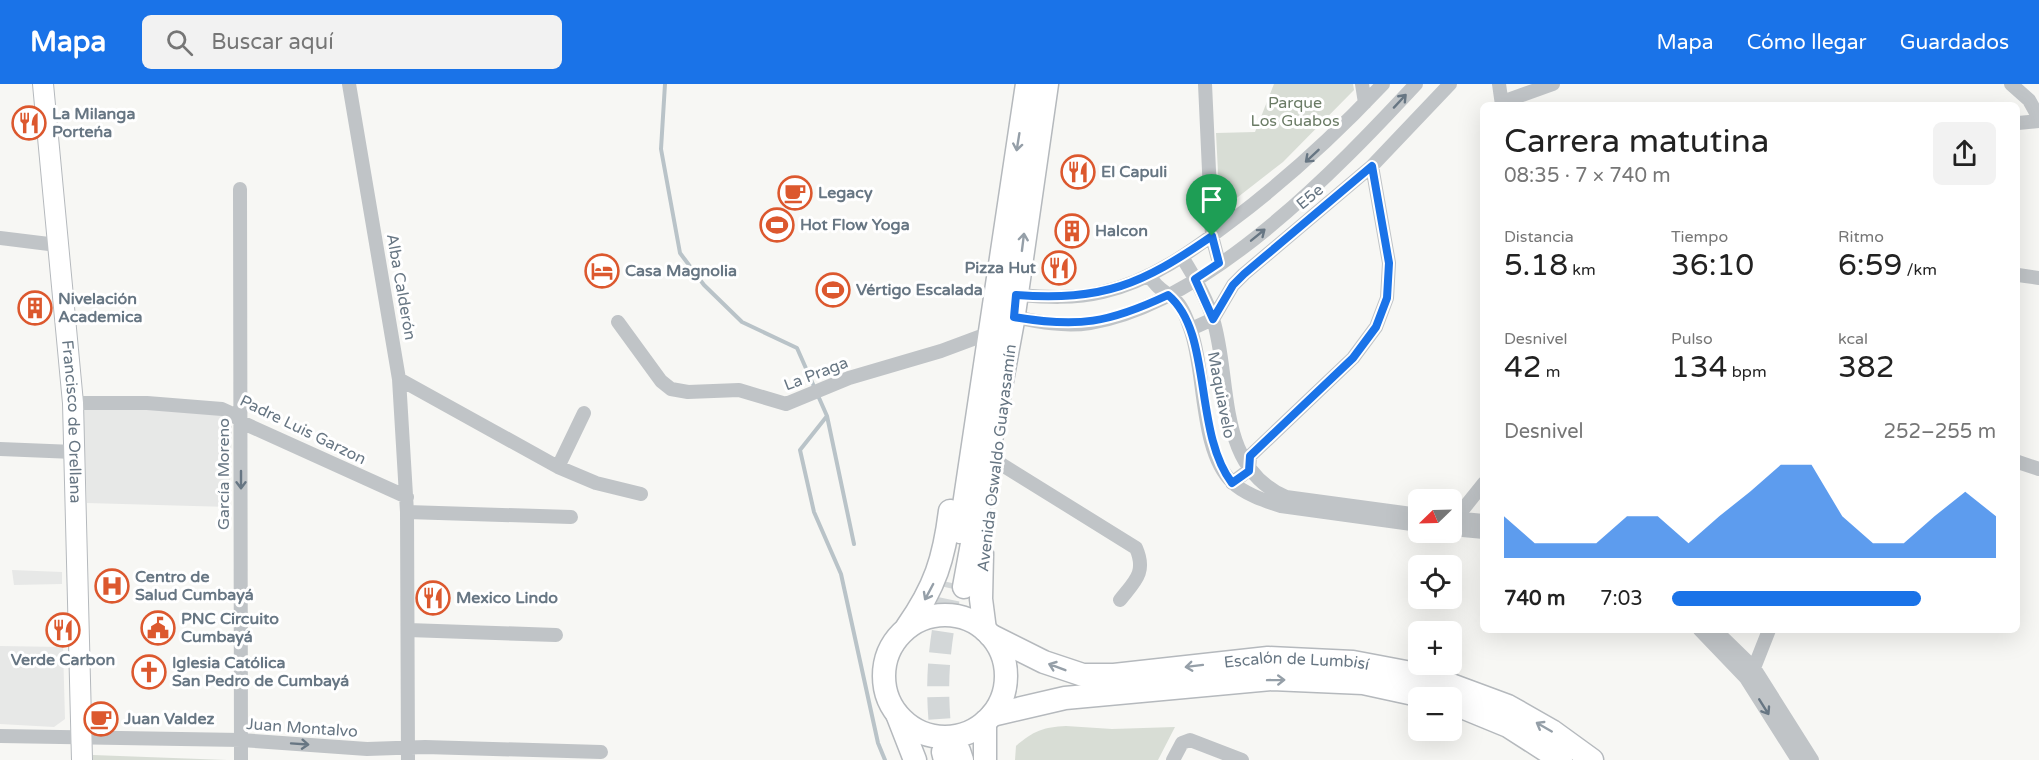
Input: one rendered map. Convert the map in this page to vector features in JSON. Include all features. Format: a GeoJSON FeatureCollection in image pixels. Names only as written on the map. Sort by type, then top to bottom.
{"type":"FeatureCollection","features":[{"type":"Feature","properties":{"kind":"main road","name":"Avenida Oswaldo Guayasamín"},"geometry":{"type":"LineString","coordinates":[[987,632],[981,599],[981,561],[1012,356],[1013,319],[1006,292],[1027,84]]}},
{"type":"Feature","properties":{"kind":"main road","name":"Avenida Oswaldo Guayasamín"},"geometry":{"type":"LineString","coordinates":[[1013,319],[958,585],[1006,292],[1047,84]]}},
{"type":"Feature","properties":{"kind":"main road","name":"Avenida Oswaldo Guayasamín"},"geometry":{"type":"LineString","coordinates":[[906,629],[935,582],[944,555],[969,388],[984,335],[1006,292]]}},
{"type":"Feature","properties":{"kind":"main road"},"geometry":{"type":"LineString","coordinates":[[896,712],[910,726],[928,735],[948,737],[968,733],[988,719],[1001,700],[1005,674],[1000,649],[987,632],[970,620],[954,615],[937,615],[920,620],[906,629],[888,654],[884,669],[885,684],[896,712],[915,760]]}},
{"type":"Feature","properties":{"kind":"main road","name":"Escalón de Lumbisí"},"geometry":{"type":"LineString","coordinates":[[987,632],[1044,662],[1083,675],[1114,675],[1268,658],[1353,662],[1427,676],[1508,706],[1552,731],[1592,760]]}},
{"type":"Feature","properties":{"kind":"main road","name":"Escalón de Lumbisí"},"geometry":{"type":"LineString","coordinates":[[988,719],[1065,698],[1272,679],[1363,683],[1408,693]]}},
{"type":"Feature","properties":{"kind":"main road"},"geometry":{"type":"LineString","coordinates":[[1462,707],[1508,726],[1562,760]]}},
{"type":"Feature","properties":{"kind":"main road"},"geometry":{"type":"LineString","coordinates":[[985,760],[988,719]]}},
{"type":"Feature","properties":{"kind":"street","name":"Francisco de Orellana"},"geometry":{"type":"LineString","coordinates":[[43,84],[73,403],[82,760]]}},
{"type":"Feature","properties":{"kind":"street","name":"Alba Calderón"},"geometry":{"type":"LineString","coordinates":[[349,84],[399,379],[407,505],[408,754]]}},
{"type":"Feature","properties":{"kind":"street"},"geometry":{"type":"LineString","coordinates":[[1205,84],[1212,236],[1219,263]]}},
{"type":"Feature","properties":{"kind":"street"},"geometry":{"type":"LineString","coordinates":[[1362,84],[1365,103]]}},
{"type":"Feature","properties":{"kind":"street"},"geometry":{"type":"LineString","coordinates":[[1006,292],[1077,297],[1103,292],[1149,275],[1182,257],[1294,172],[1383,84]]}},
{"type":"Feature","properties":{"kind":"street"},"geometry":{"type":"LineString","coordinates":[[1013,319],[1050,323],[1089,323],[1136,310],[1168,295],[1254,238],[1329,173],[1416,84]]}},
{"type":"Feature","properties":{"kind":"street","name":"E5e"},"geometry":{"type":"LineString","coordinates":[[1213,319],[1233,285],[1244,274],[1372,166],[1450,84]]}},
{"type":"Feature","properties":{"kind":"street"},"geometry":{"type":"LineString","coordinates":[[1499,84],[1502,102]]}},
{"type":"Feature","properties":{"kind":"street"},"geometry":{"type":"LineString","coordinates":[[1507,102],[1553,84]]}},
{"type":"Feature","properties":{"kind":"street"},"geometry":{"type":"LineString","coordinates":[[2012,84],[2029,100],[2039,119],[2020,123]]}},
{"type":"Feature","properties":{"kind":"street"},"geometry":{"type":"LineString","coordinates":[[1372,166],[1389,263],[1387,298],[1376,327],[1353,358],[1246,460],[1232,483],[1281,506],[1408,523]]}},
{"type":"Feature","properties":{"kind":"street","name":"García Moreno"},"geometry":{"type":"LineString","coordinates":[[240,189],[241,760]]}},
{"type":"Feature","properties":{"kind":"street"},"geometry":{"type":"LineString","coordinates":[[0,238],[57,245]]}},
{"type":"Feature","properties":{"kind":"street","name":"Maquiavelo"},"geometry":{"type":"LineString","coordinates":[[1182,257],[1213,319],[1246,460]]}},
{"type":"Feature","properties":{"kind":"street","name":"Maquiavelo"},"geometry":{"type":"LineString","coordinates":[[1149,275],[1157,288],[1180,306],[1191,329],[1210,435],[1220,463],[1232,483]]}},
{"type":"Feature","properties":{"kind":"street"},"geometry":{"type":"LineString","coordinates":[[2020,275],[2039,278]]}},
{"type":"Feature","properties":{"kind":"street"},"geometry":{"type":"LineString","coordinates":[[1191,329],[1213,319]]}},
{"type":"Feature","properties":{"kind":"street","name":"La Praga"},"geometry":{"type":"LineString","coordinates":[[618,322],[661,381],[671,389],[688,392],[739,390],[786,404],[849,378],[941,351],[984,335]]}},
{"type":"Feature","properties":{"kind":"street"},"geometry":{"type":"LineString","coordinates":[[399,379],[558,467],[596,483],[641,494]]}},
{"type":"Feature","properties":{"kind":"street","name":"Padre Luis Garzon"},"geometry":{"type":"LineString","coordinates":[[73,403],[147,403],[222,409],[233,414],[241,422],[407,505],[571,517]]}},
{"type":"Feature","properties":{"kind":"street"},"geometry":{"type":"LineString","coordinates":[[558,467],[584,413]]}},
{"type":"Feature","properties":{"kind":"street"},"geometry":{"type":"LineString","coordinates":[[0,449],[74,452]]}},
{"type":"Feature","properties":{"kind":"street"},"geometry":{"type":"LineString","coordinates":[[996,460],[1136,548],[1142,560],[1141,569],[1120,600]]}},
{"type":"Feature","properties":{"kind":"street"},"geometry":{"type":"LineString","coordinates":[[1220,463],[1246,460]]}},
{"type":"Feature","properties":{"kind":"street"},"geometry":{"type":"LineString","coordinates":[[1246,460],[1267,489],[1286,497],[1408,514]]}},
{"type":"Feature","properties":{"kind":"street"},"geometry":{"type":"LineString","coordinates":[[2020,463],[2039,469]]}},
{"type":"Feature","properties":{"kind":"street"},"geometry":{"type":"LineString","coordinates":[[1462,511],[1480,488]]}},
{"type":"Feature","properties":{"kind":"street"},"geometry":{"type":"LineString","coordinates":[[1462,522],[1480,521]]}},
{"type":"Feature","properties":{"kind":"street"},"geometry":{"type":"LineString","coordinates":[[1462,525],[1480,531]]}},
{"type":"Feature","properties":{"kind":"street"},"geometry":{"type":"LineString","coordinates":[[408,630],[556,635]]}},
{"type":"Feature","properties":{"kind":"street"},"geometry":{"type":"LineString","coordinates":[[1703,633],[1750,673],[1798,760]]}},
{"type":"Feature","properties":{"kind":"street"},"geometry":{"type":"LineString","coordinates":[[1717,633],[1750,673],[1812,760]]}},
{"type":"Feature","properties":{"kind":"street"},"geometry":{"type":"LineString","coordinates":[[1750,673],[1768,633]]}},
{"type":"Feature","properties":{"kind":"street","name":"Juan Montalvo"},"geometry":{"type":"LineString","coordinates":[[0,736],[242,740],[408,754],[555,748],[601,752]]}},
{"type":"Feature","properties":{"kind":"street"},"geometry":{"type":"LineString","coordinates":[[1173,760],[1182,743],[1191,740],[1242,760]]}},
{"type":"Feature","properties":{"kind":"shaded area"},"geometry":{"type":"Polygon","coordinates":[[[83,408],[215,411],[232,426],[229,507],[87,503],[83,408]]]}},
{"type":"Feature","properties":{"kind":"shaded area"},"geometry":{"type":"Polygon","coordinates":[[[12,570],[62,572],[62,584],[14,585],[12,570]]]}},
{"type":"Feature","properties":{"kind":"shaded area"},"geometry":{"type":"Polygon","coordinates":[[[0,646],[63,647],[65,719],[54,727],[0,724],[0,646]]]}},
{"type":"Feature","properties":{"kind":"green space","name":"Parque Los Guabos"},"geometry":{"type":"Polygon","coordinates":[[[1274,84],[1353,84],[1354,90],[1283,162],[1220,211],[1216,133],[1255,132],[1274,84]]]}},
{"type":"Feature","properties":{"kind":"green space"},"geometry":{"type":"Polygon","coordinates":[[[1051,727],[1112,729],[1175,727],[1158,760],[1015,760],[1016,746],[1033,733],[1051,727]]]}},
{"type":"Feature","properties":{"kind":"green space"},"geometry":{"type":"Polygon","coordinates":[[[93,755],[227,760],[93,760],[93,755]]]}},
{"type":"Feature","properties":{"kind":"waterway"},"geometry":{"type":"LineString","coordinates":[[665,84],[661,149],[680,253],[704,285],[742,322],[797,348],[827,416],[854,544]]}},
{"type":"Feature","properties":{"kind":"waterway"},"geometry":{"type":"LineString","coordinates":[[827,416],[800,450],[814,512],[841,574],[878,743],[885,760]]}},
{"type":"Feature","properties":{"kind":"tunnel"},"geometry":{"type":"LineString","coordinates":[[943,752],[938,687],[939,667],[943,628],[952,583]]}},
{"type":"Feature","properties":{"kind":"place","name":"La Milanga Porteńa"},"geometry":{"type":"Point","coordinates":[29,123]}},
{"type":"Feature","properties":{"kind":"place","name":"El Capuli"},"geometry":{"type":"Point","coordinates":[1078,172]}},
{"type":"Feature","properties":{"kind":"place","name":"Legacy"},"geometry":{"type":"Point","coordinates":[795,193]}},
{"type":"Feature","properties":{"kind":"place","name":"Hot Flow Yoga"},"geometry":{"type":"Point","coordinates":[777,225]}},
{"type":"Feature","properties":{"kind":"place","name":"Halcon"},"geometry":{"type":"Point","coordinates":[1072,231]}},
{"type":"Feature","properties":{"kind":"place","name":"Pizza Hut"},"geometry":{"type":"Point","coordinates":[1059,268]}},
{"type":"Feature","properties":{"kind":"place","name":"Casa Magnolia"},"geometry":{"type":"Point","coordinates":[602,271]}},
{"type":"Feature","properties":{"kind":"place","name":"Vértigo Escalada"},"geometry":{"type":"Point","coordinates":[833,290]}},
{"type":"Feature","properties":{"kind":"place","name":"Nivelación Academica"},"geometry":{"type":"Point","coordinates":[35,308]}},
{"type":"Feature","properties":{"kind":"place","name":"Centro de Salud Cumbayá"},"geometry":{"type":"Point","coordinates":[112,586]}},
{"type":"Feature","properties":{"kind":"place","name":"Mexico Lindo"},"geometry":{"type":"Point","coordinates":[433,598]}},
{"type":"Feature","properties":{"kind":"place","name":"PNC Circuito Cumbayá"},"geometry":{"type":"Point","coordinates":[158,628]}},
{"type":"Feature","properties":{"kind":"place","name":"Verde Carbon"},"geometry":{"type":"Point","coordinates":[63,630]}},
{"type":"Feature","properties":{"kind":"place","name":"Iglesia Católica San Pedro de Cumbayá"},"geometry":{"type":"Point","coordinates":[149,672]}},
{"type":"Feature","properties":{"kind":"place","name":"Juan Valdez"},"geometry":{"type":"Point","coordinates":[101,719]}},
{"type":"Feature","properties":{"kind":"route"},"geometry":{"type":"LineString","coordinates":[[1372,166],[1389,263],[1387,298],[1376,327],[1353,358],[1260,449],[1250,456],[1249,471],[1232,483],[1217,458],[1210,435],[1191,329],[1180,306],[1168,295],[1136,310],[1089,323],[1050,323],[1014,317],[1016,295],[1077,297],[1103,292],[1126,285],[1163,268],[1212,236],[1219,263],[1195,279],[1213,319],[1219,313],[1233,285],[1244,274],[1372,166]]}}]}
